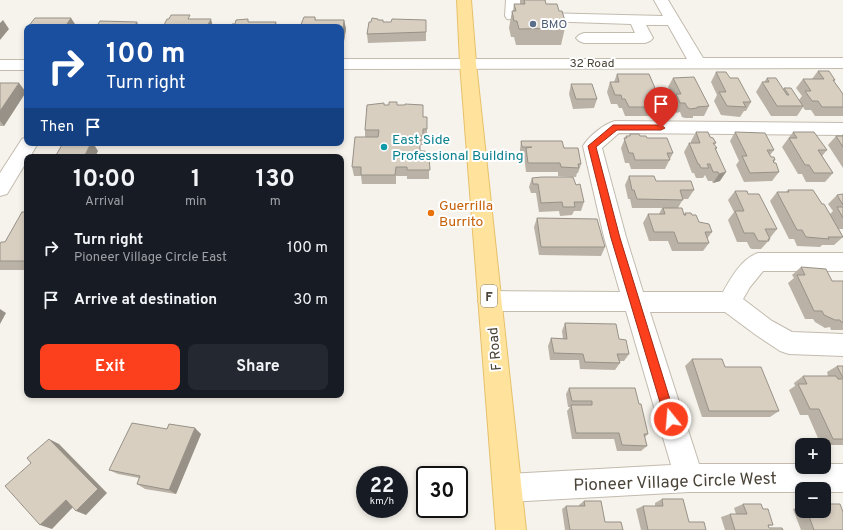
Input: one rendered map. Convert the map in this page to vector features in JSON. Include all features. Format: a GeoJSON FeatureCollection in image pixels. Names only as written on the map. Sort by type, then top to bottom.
{"type":"FeatureCollection","features":[{"type":"Feature","properties":{"kind":"main road","name":"F Road"},"geometry":{"type":"LineString","coordinates":[[464,0],[468,63],[511,530]]}},
{"type":"Feature","properties":{"kind":"street"},"geometry":{"type":"LineString","coordinates":[[513,0],[512,16],[522,16]]}},
{"type":"Feature","properties":{"kind":"street"},"geometry":{"type":"LineString","coordinates":[[661,0],[698,63]]}},
{"type":"Feature","properties":{"kind":"street"},"geometry":{"type":"LineString","coordinates":[[542,16],[637,21],[673,21]]}},
{"type":"Feature","properties":{"kind":"street"},"geometry":{"type":"LineString","coordinates":[[584,38],[645,38],[637,21]]}},
{"type":"Feature","properties":{"kind":"street","name":"32 Road"},"geometry":{"type":"LineString","coordinates":[[344,64],[843,63]]}},
{"type":"Feature","properties":{"kind":"street"},"geometry":{"type":"LineString","coordinates":[[0,65],[24,65]]}},
{"type":"Feature","properties":{"kind":"street"},"geometry":{"type":"LineString","coordinates":[[689,478],[615,238],[592,146],[615,127],[843,129]]}},
{"type":"Feature","properties":{"kind":"street"},"geometry":{"type":"LineString","coordinates":[[0,189],[27,146]]}},
{"type":"Feature","properties":{"kind":"street"},"geometry":{"type":"LineString","coordinates":[[729,302],[742,280],[758,262],[843,262]]}},
{"type":"Feature","properties":{"kind":"street"},"geometry":{"type":"LineString","coordinates":[[490,301],[729,302],[764,328],[789,343],[843,345]]}},
{"type":"Feature","properties":{"kind":"street","name":"Pioneer Village Circle West"},"geometry":{"type":"LineString","coordinates":[[507,488],[689,478],[843,478]]}},
{"type":"Feature","properties":{"kind":"building"},"geometry":{"type":"Polygon","coordinates":[[[524,0],[545,0],[546,4],[557,4],[559,11],[562,11],[565,21],[562,21],[565,28],[519,29],[517,21],[514,21],[512,11],[516,11],[514,4],[525,4],[524,0]]]}},
{"type":"Feature","properties":{"kind":"building"},"geometry":{"type":"Polygon","coordinates":[[[171,15],[190,15],[188,19],[211,19],[208,24],[164,24],[167,19],[169,19],[171,15]]]}},
{"type":"Feature","properties":{"kind":"building"},"geometry":{"type":"Polygon","coordinates":[[[304,17],[315,17],[315,20],[344,20],[344,24],[301,24],[304,17]]]}},
{"type":"Feature","properties":{"kind":"building"},"geometry":{"type":"Polygon","coordinates":[[[35,18],[71,18],[67,24],[30,24],[35,18]]]}},
{"type":"Feature","properties":{"kind":"building"},"geometry":{"type":"Polygon","coordinates":[[[372,18],[383,20],[383,22],[391,22],[392,19],[426,20],[426,32],[367,34],[369,22],[371,22],[372,18]]]}},
{"type":"Feature","properties":{"kind":"building"},"geometry":{"type":"Polygon","coordinates":[[[248,19],[248,22],[276,22],[275,24],[235,24],[236,20],[248,19]]]}},
{"type":"Feature","properties":{"kind":"building"},"geometry":{"type":"Polygon","coordinates":[[[100,21],[137,22],[136,24],[98,24],[100,21]]]}},
{"type":"Feature","properties":{"kind":"building"},"geometry":{"type":"Polygon","coordinates":[[[818,71],[829,71],[835,80],[833,80],[843,94],[843,107],[822,107],[818,101],[812,101],[805,91],[811,91],[803,79],[824,79],[818,71]]]}},
{"type":"Feature","properties":{"kind":"building"},"geometry":{"type":"Polygon","coordinates":[[[716,72],[726,72],[730,78],[738,78],[751,102],[743,102],[746,107],[727,106],[719,92],[726,92],[716,72]]]}},
{"type":"Feature","properties":{"kind":"building"},"geometry":{"type":"Polygon","coordinates":[[[617,74],[649,74],[663,107],[629,107],[625,99],[622,99],[621,95],[615,95],[610,82],[619,82],[617,74]]]}},
{"type":"Feature","properties":{"kind":"building"},"geometry":{"type":"Polygon","coordinates":[[[694,77],[709,106],[690,109],[685,103],[680,103],[676,94],[681,94],[673,78],[694,77]]]}},
{"type":"Feature","properties":{"kind":"building"},"geometry":{"type":"Polygon","coordinates":[[[767,78],[776,78],[787,95],[789,95],[784,88],[791,88],[803,106],[777,106],[762,82],[769,82],[767,78]]]}},
{"type":"Feature","properties":{"kind":"building"},"geometry":{"type":"Polygon","coordinates":[[[0,83],[19,83],[0,111],[0,83]]]}},
{"type":"Feature","properties":{"kind":"building"},"geometry":{"type":"Polygon","coordinates":[[[571,84],[592,84],[597,99],[576,99],[571,84]]]}},
{"type":"Feature","properties":{"kind":"building","name":"East Side Professional Building"},"geometry":{"type":"Polygon","coordinates":[[[389,102],[397,102],[397,105],[423,105],[423,117],[427,117],[427,129],[423,129],[423,136],[411,136],[411,139],[420,139],[420,151],[425,151],[425,156],[429,156],[430,170],[407,170],[407,167],[396,167],[395,175],[361,175],[361,167],[352,167],[355,137],[378,137],[379,130],[365,130],[367,105],[384,103],[384,105],[389,105],[389,102]]]}},
{"type":"Feature","properties":{"kind":"building"},"geometry":{"type":"Polygon","coordinates":[[[696,132],[708,132],[710,137],[713,138],[716,143],[713,143],[717,148],[715,148],[726,172],[719,174],[718,172],[713,172],[710,164],[707,164],[709,168],[701,168],[698,164],[689,143],[700,143],[696,132]]]}},
{"type":"Feature","properties":{"kind":"building"},"geometry":{"type":"Polygon","coordinates":[[[735,132],[765,133],[774,150],[767,150],[771,157],[774,157],[774,163],[776,163],[779,172],[750,173],[742,156],[747,156],[735,132]]]}},
{"type":"Feature","properties":{"kind":"building"},"geometry":{"type":"Polygon","coordinates":[[[793,132],[814,132],[827,150],[818,150],[833,173],[814,173],[809,165],[805,165],[789,138],[797,138],[793,132]]]}},
{"type":"Feature","properties":{"kind":"building"},"geometry":{"type":"Polygon","coordinates":[[[630,134],[639,134],[640,136],[646,136],[647,138],[667,138],[673,153],[667,153],[670,160],[635,160],[633,153],[629,153],[624,138],[627,138],[626,136],[630,136],[630,134]]]}},
{"type":"Feature","properties":{"kind":"building"},"geometry":{"type":"Polygon","coordinates":[[[836,136],[843,136],[843,147],[836,136]]]}},
{"type":"Feature","properties":{"kind":"building"},"geometry":{"type":"Polygon","coordinates":[[[521,141],[562,141],[564,148],[578,148],[581,164],[578,164],[579,168],[561,167],[560,163],[528,163],[526,148],[532,147],[522,147],[521,141]]]}},
{"type":"Feature","properties":{"kind":"building"},"geometry":{"type":"Polygon","coordinates":[[[61,146],[90,146],[86,154],[57,154],[61,146]]]}},
{"type":"Feature","properties":{"kind":"building"},"geometry":{"type":"Polygon","coordinates":[[[629,176],[654,176],[656,181],[691,181],[694,190],[680,190],[683,200],[637,199],[634,190],[632,190],[629,176]]]}},
{"type":"Feature","properties":{"kind":"building"},"geometry":{"type":"Polygon","coordinates":[[[573,177],[576,185],[580,184],[584,202],[574,202],[575,207],[563,207],[562,202],[541,203],[538,184],[533,184],[532,178],[573,177]]]}},
{"type":"Feature","properties":{"kind":"building"},"geometry":{"type":"Polygon","coordinates":[[[788,190],[813,190],[822,204],[824,204],[843,237],[828,237],[829,239],[806,237],[802,230],[797,230],[777,192],[789,192],[788,190]]]}},
{"type":"Feature","properties":{"kind":"building"},"geometry":{"type":"Polygon","coordinates":[[[735,191],[747,191],[748,194],[759,194],[777,229],[765,229],[770,239],[768,239],[769,241],[759,241],[754,233],[744,233],[735,211],[744,211],[735,191]]]}},
{"type":"Feature","properties":{"kind":"building"},"geometry":{"type":"Polygon","coordinates":[[[843,194],[843,205],[837,195],[843,194]]]}},
{"type":"Feature","properties":{"kind":"building"},"geometry":{"type":"Polygon","coordinates":[[[837,207],[843,207],[843,218],[837,207]]]}},
{"type":"Feature","properties":{"kind":"building"},"geometry":{"type":"Polygon","coordinates":[[[663,208],[682,208],[684,215],[686,215],[685,213],[691,213],[692,215],[696,215],[699,222],[709,224],[712,232],[705,232],[709,243],[678,243],[674,232],[654,232],[648,214],[665,214],[663,208]]]}},
{"type":"Feature","properties":{"kind":"building"},"geometry":{"type":"Polygon","coordinates":[[[22,212],[24,212],[24,261],[0,261],[0,244],[1,242],[5,242],[22,212]]]}},
{"type":"Feature","properties":{"kind":"building"},"geometry":{"type":"Polygon","coordinates":[[[537,218],[597,219],[605,247],[541,247],[537,218]]]}},
{"type":"Feature","properties":{"kind":"building"},"geometry":{"type":"Polygon","coordinates":[[[801,267],[826,269],[832,281],[843,281],[843,322],[824,315],[822,311],[814,311],[797,275],[805,275],[801,267]]]}},
{"type":"Feature","properties":{"kind":"building"},"geometry":{"type":"Polygon","coordinates":[[[565,323],[616,324],[619,339],[626,340],[629,354],[617,354],[620,363],[585,362],[583,354],[554,353],[551,338],[567,339],[565,323]]]}},
{"type":"Feature","properties":{"kind":"building"},"geometry":{"type":"Polygon","coordinates":[[[692,359],[722,359],[725,367],[761,367],[779,411],[709,411],[692,359]]]}},
{"type":"Feature","properties":{"kind":"building"},"geometry":{"type":"Polygon","coordinates":[[[837,366],[843,366],[843,378],[837,366]]]}},
{"type":"Feature","properties":{"kind":"building"},"geometry":{"type":"Polygon","coordinates":[[[803,376],[836,376],[838,379],[843,379],[843,439],[833,439],[819,409],[810,409],[798,384],[807,384],[803,376]]]}},
{"type":"Feature","properties":{"kind":"building"},"geometry":{"type":"Polygon","coordinates":[[[569,388],[635,388],[639,404],[641,404],[648,434],[644,434],[647,446],[622,445],[619,433],[576,433],[571,405],[592,405],[592,401],[572,401],[569,388]]]}},
{"type":"Feature","properties":{"kind":"building"},"geometry":{"type":"Polygon","coordinates":[[[132,423],[167,429],[169,424],[195,428],[169,490],[137,484],[140,476],[109,470],[132,423]]]}},
{"type":"Feature","properties":{"kind":"building"},"geometry":{"type":"Polygon","coordinates":[[[49,439],[98,489],[76,511],[66,500],[40,525],[5,486],[31,463],[27,458],[49,439]]]}},
{"type":"Feature","properties":{"kind":"building"},"geometry":{"type":"Polygon","coordinates":[[[662,499],[683,499],[689,522],[704,522],[706,530],[648,530],[643,506],[663,506],[662,499]]]}},
{"type":"Feature","properties":{"kind":"building"},"geometry":{"type":"Polygon","coordinates":[[[584,501],[601,501],[605,522],[621,522],[623,530],[570,530],[566,506],[585,506],[584,501]]]}},
{"type":"Feature","properties":{"kind":"building"},"geometry":{"type":"Polygon","coordinates":[[[743,504],[761,504],[763,509],[768,509],[773,525],[768,525],[769,528],[782,528],[783,530],[735,530],[730,514],[747,514],[743,504]]]}},
{"type":"Feature","properties":{"kind":"building"},"geometry":{"type":"Polygon","coordinates":[[[831,504],[840,504],[843,512],[843,530],[814,530],[810,518],[831,518],[831,504]]]}},
{"type":"Feature","properties":{"kind":"place","name":"BMO"},"geometry":{"type":"Point","coordinates":[533,24]}},
{"type":"Feature","properties":{"kind":"place","name":"East Side Professional Building"},"geometry":{"type":"Point","coordinates":[384,147]}},
{"type":"Feature","properties":{"kind":"place","name":"Guerrilla Burrito"},"geometry":{"type":"Point","coordinates":[431,213]}},
{"type":"Feature","properties":{"kind":"route"},"geometry":{"type":"LineString","coordinates":[[661,128],[615,127],[592,146],[615,238],[671,419]]}}]}
